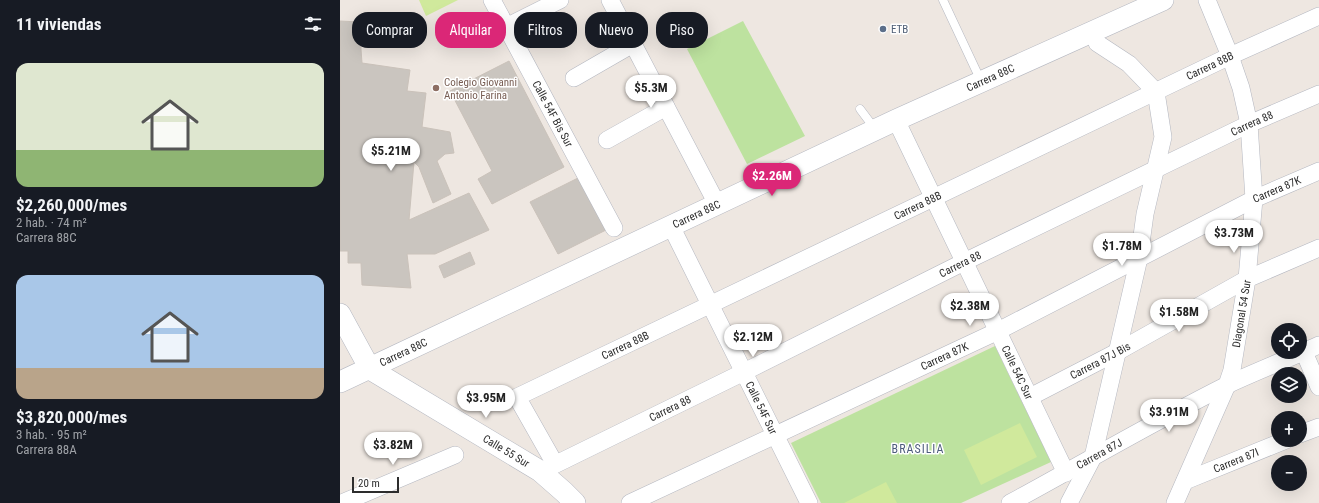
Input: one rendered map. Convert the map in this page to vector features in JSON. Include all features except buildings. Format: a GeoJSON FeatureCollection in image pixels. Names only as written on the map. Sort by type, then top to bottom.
{"type":"FeatureCollection","features":[{"type":"Feature","properties":{"kind":"street","name":"Calle 54F Bis Sur"},"geometry":{"type":"LineString","coordinates":[[492,0],[498,12]]}},
{"type":"Feature","properties":{"kind":"street"},"geometry":{"type":"LineString","coordinates":[[506,27],[560,0]]}},
{"type":"Feature","properties":{"kind":"street"},"geometry":{"type":"LineString","coordinates":[[610,0],[616,12]]}},
{"type":"Feature","properties":{"kind":"street","name":"Diagonal 54 Sur"},"geometry":{"type":"LineString","coordinates":[[1175,503],[1227,385],[1232,370],[1246,278],[1254,199],[1249,124],[1241,88],[1230,56],[1207,0]]}},
{"type":"Feature","properties":{"kind":"street","name":"Carrera 88C"},"geometry":{"type":"LineString","coordinates":[[340,382],[875,129],[1159,1]]}},
{"type":"Feature","properties":{"kind":"street","name":"Carrera 88B"},"geometry":{"type":"LineString","coordinates":[[548,468],[517,397],[1230,56],[1319,16]]}},
{"type":"Feature","properties":{"kind":"street","name":"Calle 54F Bis Sur"},"geometry":{"type":"LineString","coordinates":[[506,27],[614,228]]}},
{"type":"Feature","properties":{"kind":"street"},"geometry":{"type":"LineString","coordinates":[[1069,503],[1093,457],[1140,258],[1145,214],[1163,137],[1156,92],[1129,64],[1097,43]]}},
{"type":"Feature","properties":{"kind":"street"},"geometry":{"type":"LineString","coordinates":[[574,78],[626,48]]}},
{"type":"Feature","properties":{"kind":"street"},"geometry":{"type":"LineString","coordinates":[[635,48],[717,204]]}},
{"type":"Feature","properties":{"kind":"street","name":"Carrera 88"},"geometry":{"type":"LineString","coordinates":[[548,468],[964,262],[1249,124],[1319,94]]}},
{"type":"Feature","properties":{"kind":"street"},"geometry":{"type":"LineString","coordinates":[[607,140],[666,107]]}},
{"type":"Feature","properties":{"kind":"street","name":"Calle 54C Sur"},"geometry":{"type":"LineString","coordinates":[[896,120],[1066,473]]}},
{"type":"Feature","properties":{"kind":"street","name":"Carrera 87K"},"geometry":{"type":"LineString","coordinates":[[630,503],[998,331],[1254,199],[1319,171]]}},
{"type":"Feature","properties":{"kind":"street","name":"Calle 54F Sur"},"geometry":{"type":"LineString","coordinates":[[671,226],[775,435],[804,501]]}},
{"type":"Feature","properties":{"kind":"street","name":"Carrera 87J Bis"},"geometry":{"type":"LineString","coordinates":[[1030,397],[1117,352],[1246,278],[1319,248]]}},
{"type":"Feature","properties":{"kind":"street"},"geometry":{"type":"LineString","coordinates":[[340,314],[370,369]]}},
{"type":"Feature","properties":{"kind":"street"},"geometry":{"type":"LineString","coordinates":[[1311,348],[1319,387]]}},
{"type":"Feature","properties":{"kind":"street","name":"Carrera 87J"},"geometry":{"type":"LineString","coordinates":[[1010,503],[1227,385],[1311,348]]}},
{"type":"Feature","properties":{"kind":"street","name":"Calle 55 Sur"},"geometry":{"type":"LineString","coordinates":[[370,369],[548,468],[564,492],[575,503]]}},
{"type":"Feature","properties":{"kind":"street"},"geometry":{"type":"LineString","coordinates":[[1307,431],[1319,427]]}},
{"type":"Feature","properties":{"kind":"street","name":"Carrera 87I"},"geometry":{"type":"LineString","coordinates":[[1185,480],[1271,446]]}},
{"type":"Feature","properties":{"kind":"street"},"geometry":{"type":"LineString","coordinates":[[342,503],[455,455]]}},
{"type":"Feature","properties":{"kind":"lane"},"geometry":{"type":"LineString","coordinates":[[943,0],[982,81]]}},
{"type":"Feature","properties":{"kind":"lane"},"geometry":{"type":"LineString","coordinates":[[860,109],[875,129]]}},
{"type":"Feature","properties":{"kind":"green space"},"geometry":{"type":"Polygon","coordinates":[[[419,0],[458,0],[427,16],[427,12],[424,12],[419,0]]]}},
{"type":"Feature","properties":{"kind":"green space"},"geometry":{"type":"Polygon","coordinates":[[[743,21],[805,136],[747,164],[687,49],[708,48],[708,38],[743,21]]]}},
{"type":"Feature","properties":{"kind":"green space"},"geometry":{"type":"Polygon","coordinates":[[[995,346],[1051,462],[961,503],[821,503],[791,443],[995,346]]]}},
{"type":"Feature","properties":{"kind":"green space"},"geometry":{"type":"Polygon","coordinates":[[[1020,423],[1037,457],[981,485],[964,450],[1020,423]]]}},
{"type":"Feature","properties":{"kind":"green space"},"geometry":{"type":"Polygon","coordinates":[[[886,482],[897,503],[844,503],[886,482]]]}},
{"type":"Feature","properties":{"kind":"place","name":"ETB"},"geometry":{"type":"Point","coordinates":[883,29]}},
{"type":"Feature","properties":{"kind":"place","name":"Colegio Giovanni Antonio Farina"},"geometry":{"type":"Point","coordinates":[436,88]}},
{"type":"Feature","properties":{"kind":"district","name":"BRASILIA"},"geometry":{"type":"Point","coordinates":[918,449]}}]}
